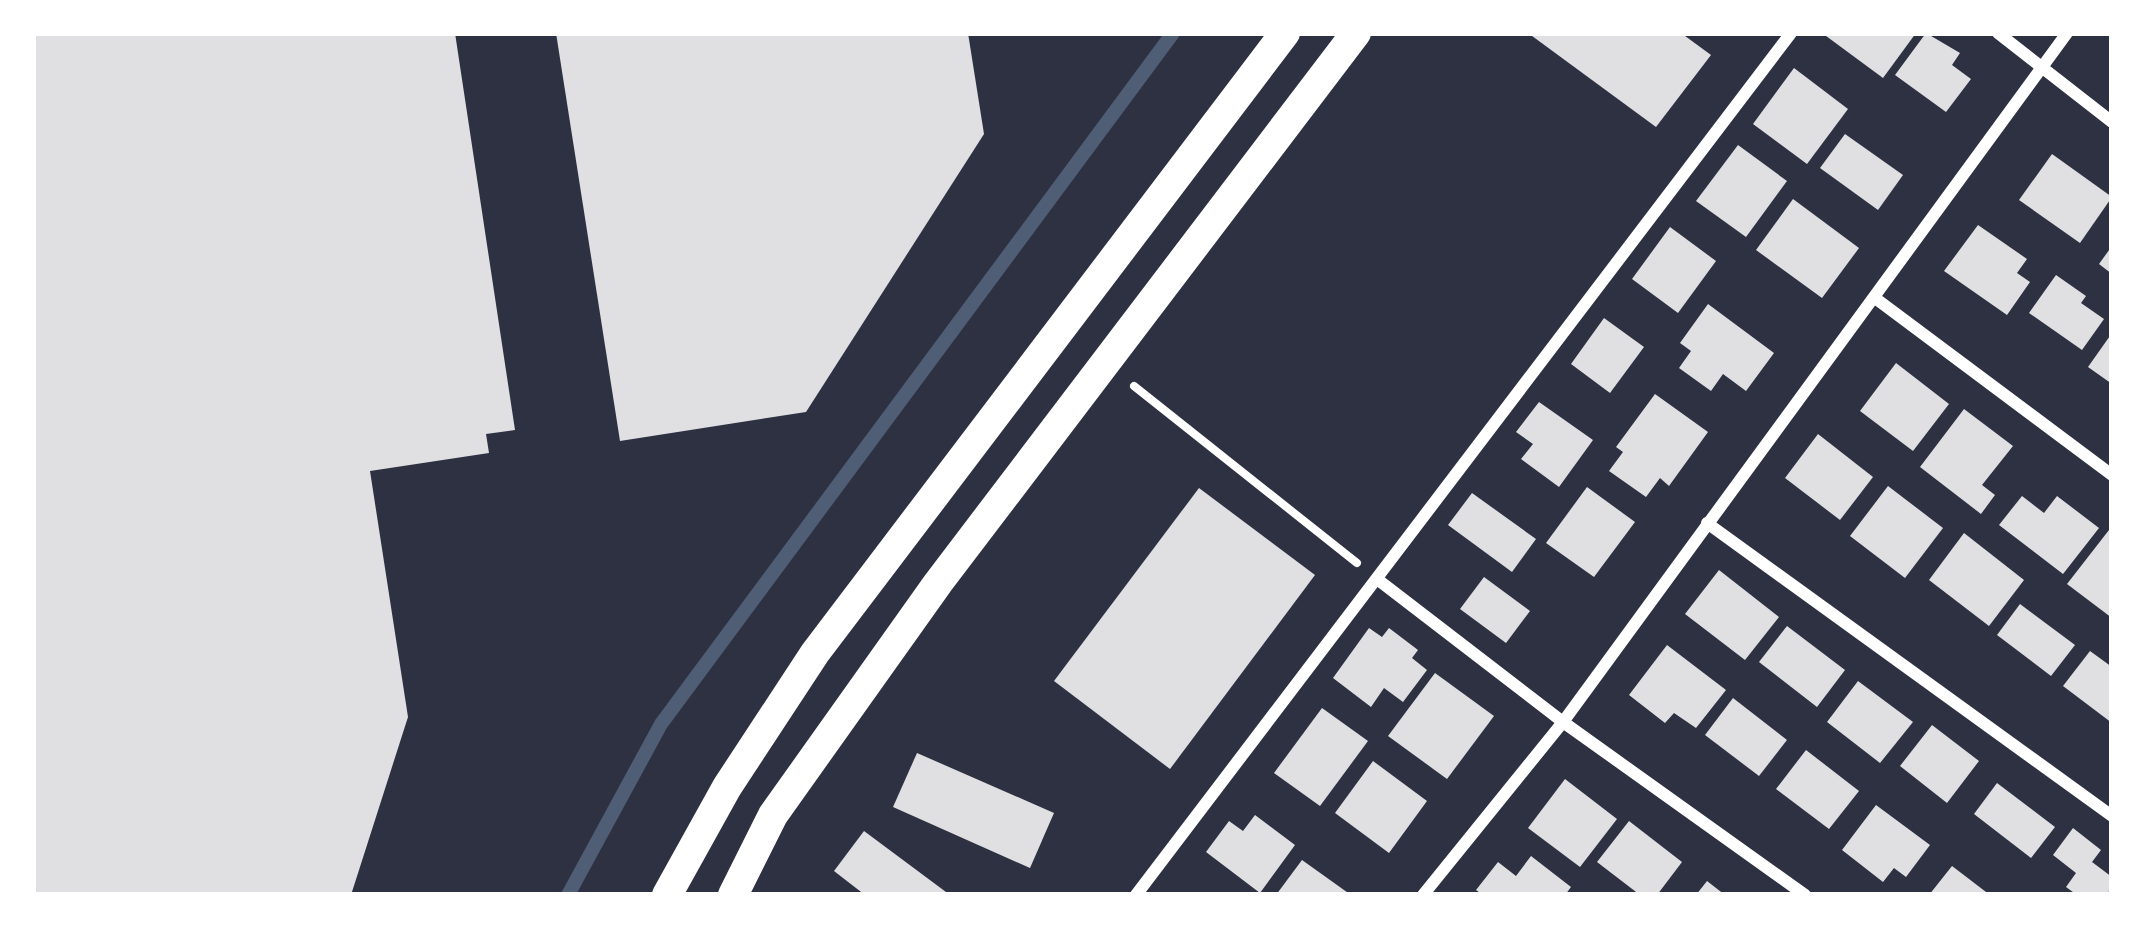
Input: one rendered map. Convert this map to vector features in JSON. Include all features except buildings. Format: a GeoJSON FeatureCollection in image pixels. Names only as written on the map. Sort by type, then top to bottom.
{"type":"FeatureCollection","features":[{"type":"Feature","properties":{"kind":"main road"},"geometry":{"type":"LineString","coordinates":[[667,895],[727,788],[814,653],[1285,33]]}},
{"type":"Feature","properties":{"kind":"main road"},"geometry":{"type":"LineString","coordinates":[[733,895],[773,815],[938,583],[1356,33]]}},
{"type":"Feature","properties":{"kind":"street"},"geometry":{"type":"LineString","coordinates":[[1136,895],[1791,33]]}},
{"type":"Feature","properties":{"kind":"street"},"geometry":{"type":"LineString","coordinates":[[1998,33],[2112,122]]}},
{"type":"Feature","properties":{"kind":"street"},"geometry":{"type":"LineString","coordinates":[[1423,895],[1563,722],[2067,33]]}},
{"type":"Feature","properties":{"kind":"street"},"geometry":{"type":"LineString","coordinates":[[1875,298],[2112,475]]}},
{"type":"Feature","properties":{"kind":"street"},"geometry":{"type":"LineString","coordinates":[[1707,523],[2112,816]]}},
{"type":"Feature","properties":{"kind":"street"},"geometry":{"type":"LineString","coordinates":[[1377,579],[1563,722],[1805,895]]}},
{"type":"Feature","properties":{"kind":"path"},"geometry":{"type":"LineString","coordinates":[[1106,363],[1377,579]]}},
{"type":"Feature","properties":{"kind":"waterway"},"geometry":{"type":"LineString","coordinates":[[568,895],[661,724],[1173,33]]}}]}
